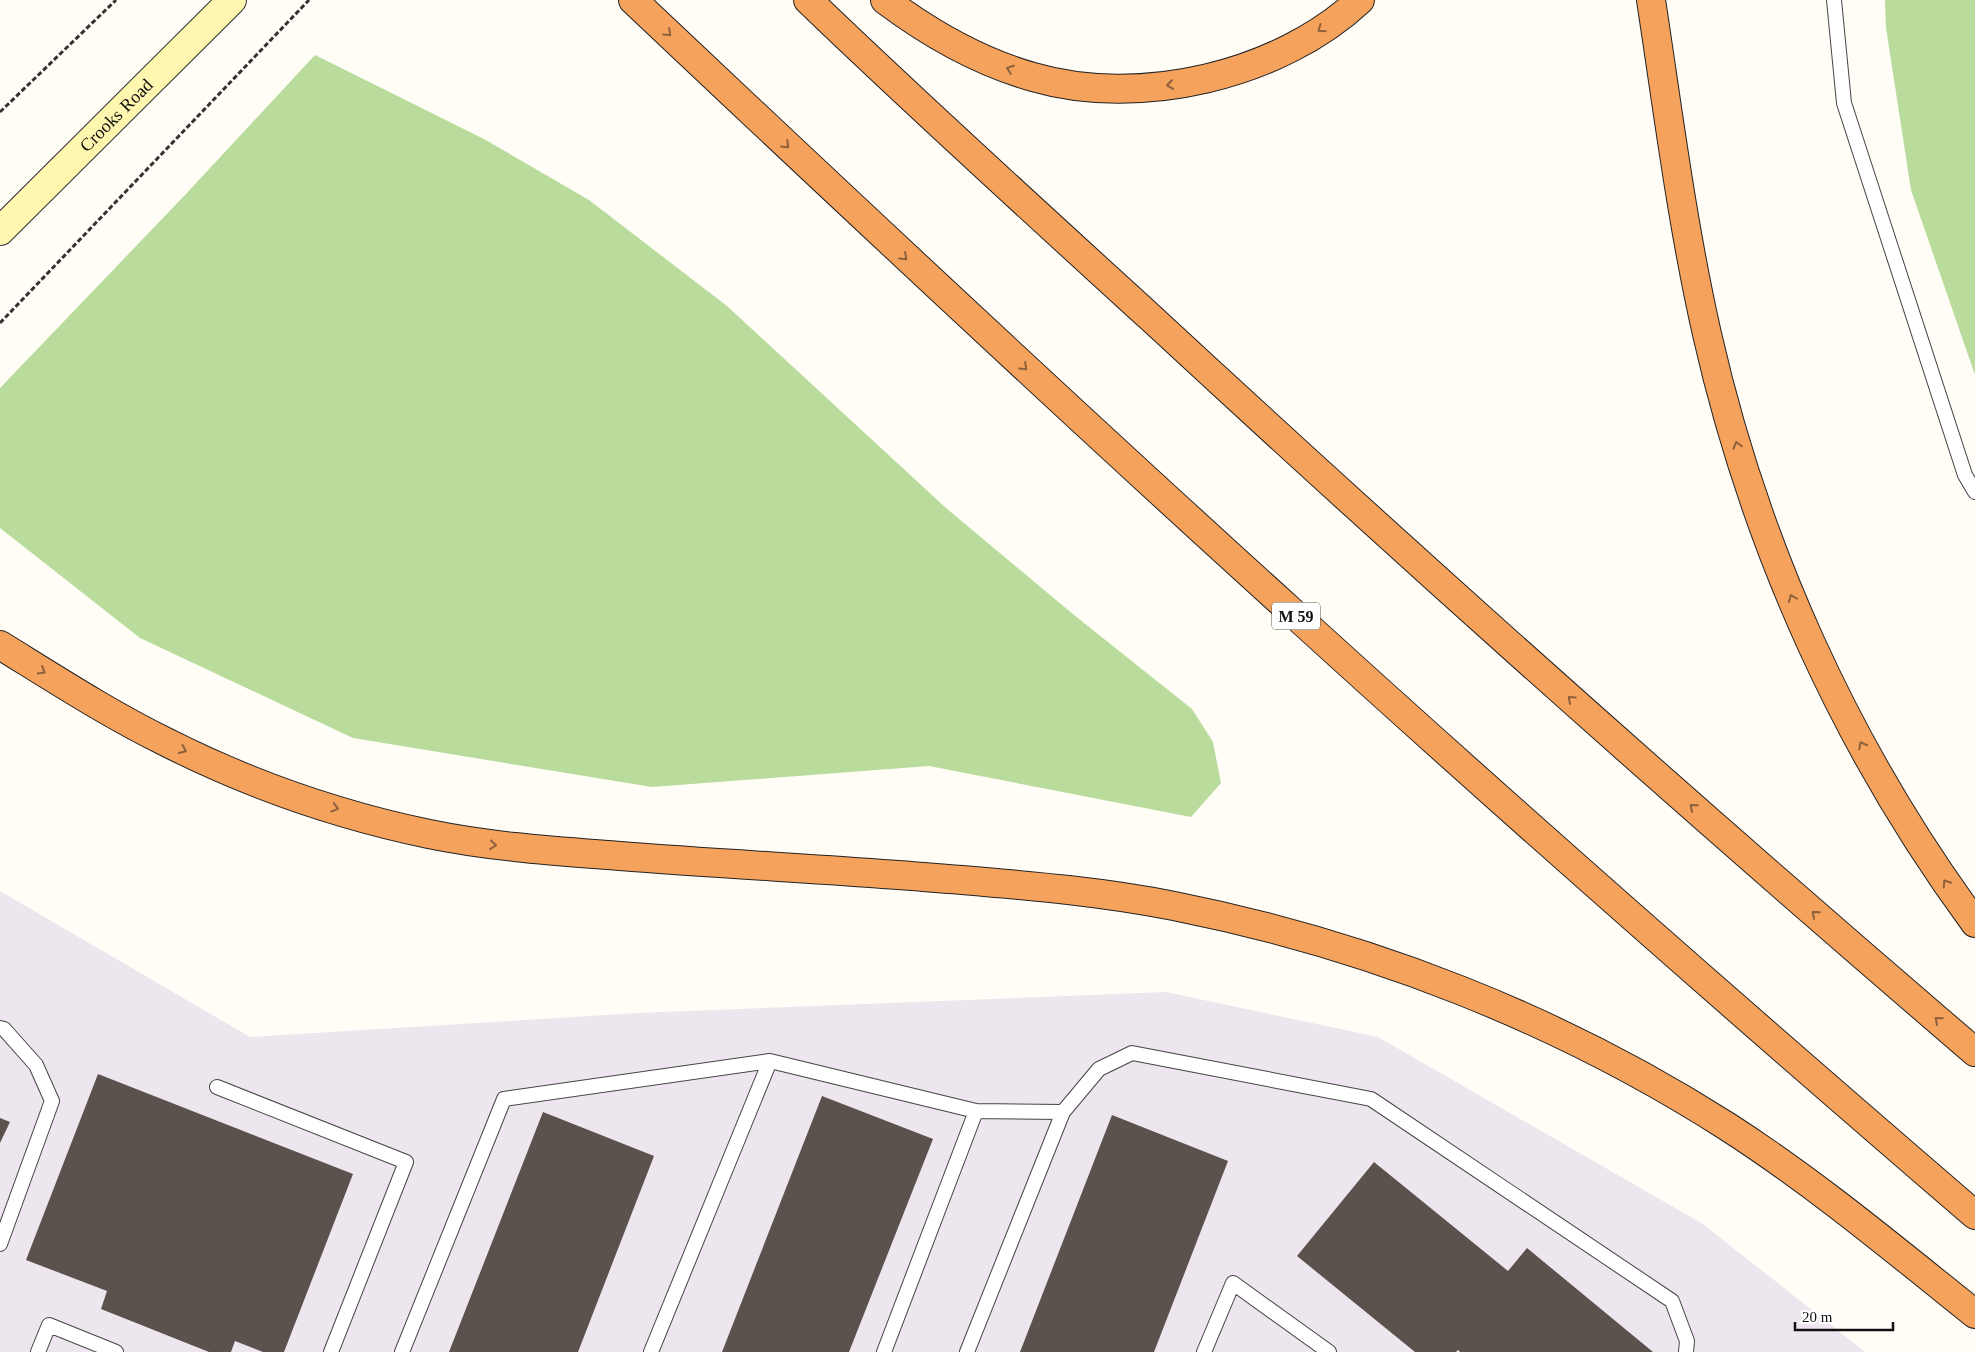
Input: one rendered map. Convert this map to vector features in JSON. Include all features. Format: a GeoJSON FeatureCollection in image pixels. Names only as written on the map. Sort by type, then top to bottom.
{"type":"FeatureCollection","features":[{"type":"Feature","properties":{"kind":"highway","name":"M 59"},"geometry":{"type":"LineString","coordinates":[[633,0],[900,253],[1294,615],[1642,925],[1975,1215]]}},
{"type":"Feature","properties":{"kind":"highway"},"geometry":{"type":"LineString","coordinates":[[808,0],[1162,329],[1453,594],[1763,869],[1975,1052]]}},
{"type":"Feature","properties":{"kind":"highway"},"geometry":{"type":"LineString","coordinates":[[885,0],[950,43],[990,61],[1033,77],[1072,85],[1112,89],[1154,87],[1198,81],[1239,68],[1278,54],[1313,35],[1360,0]]}},
{"type":"Feature","properties":{"kind":"highway"},"geometry":{"type":"LineString","coordinates":[[1651,0],[1690,248],[1707,335],[1749,485],[1773,553],[1798,614],[1832,688],[1867,756],[1950,890],[1975,923]]}},
{"type":"Feature","properties":{"kind":"highway"},"geometry":{"type":"LineString","coordinates":[[0,645],[96,704],[164,741],[230,772],[292,795],[424,833],[486,845],[745,866],[904,875],[1094,892],[1172,905],[1236,919],[1300,935],[1374,958],[1453,986],[1520,1014],[1592,1049],[1728,1127],[1810,1184],[1975,1314]]}},
{"type":"Feature","properties":{"kind":"main road","name":"Crooks Road"},"geometry":{"type":"LineString","coordinates":[[0,231],[232,0]]}},
{"type":"Feature","properties":{"kind":"lane"},"geometry":{"type":"LineString","coordinates":[[1834,0],[1844,103],[1965,475],[1975,492]]}},
{"type":"Feature","properties":{"kind":"lane"},"geometry":{"type":"LineString","coordinates":[[0,1028],[4,1029],[36,1065],[52,1101],[0,1244]]}},
{"type":"Feature","properties":{"kind":"lane"},"geometry":{"type":"LineString","coordinates":[[967,1352],[1063,1112],[1099,1068],[1132,1053],[1371,1099],[1672,1301],[1688,1340],[1686,1352]]}},
{"type":"Feature","properties":{"kind":"lane"},"geometry":{"type":"LineString","coordinates":[[651,1352],[770,1062]]}},
{"type":"Feature","properties":{"kind":"lane"},"geometry":{"type":"LineString","coordinates":[[402,1352],[504,1099],[770,1062],[976,1110],[1063,1112]]}},
{"type":"Feature","properties":{"kind":"lane"},"geometry":{"type":"LineString","coordinates":[[217,1087],[406,1162],[331,1352]]}},
{"type":"Feature","properties":{"kind":"lane"},"geometry":{"type":"LineString","coordinates":[[884,1352],[976,1110]]}},
{"type":"Feature","properties":{"kind":"lane"},"geometry":{"type":"LineString","coordinates":[[1204,1352],[1234,1283],[1329,1352]]}},
{"type":"Feature","properties":{"kind":"lane"},"geometry":{"type":"LineString","coordinates":[[38,1352],[49,1325],[116,1352]]}},
{"type":"Feature","properties":{"kind":"path"},"geometry":{"type":"LineString","coordinates":[[0,112],[116,0]]}},
{"type":"Feature","properties":{"kind":"path"},"geometry":{"type":"LineString","coordinates":[[0,323],[309,0]]}},
{"type":"Feature","properties":{"kind":"shaded area"},"geometry":{"type":"Polygon","coordinates":[[[0,891],[250,1037],[638,1013],[1166,992],[1378,1037],[1703,1224],[1865,1352],[0,1352],[0,891]]]}},
{"type":"Feature","properties":{"kind":"green space"},"geometry":{"type":"Polygon","coordinates":[[[1885,0],[1975,0],[1975,375],[1911,190],[1886,28],[1885,0]]]}},
{"type":"Feature","properties":{"kind":"green space"},"geometry":{"type":"Polygon","coordinates":[[[315,55],[484,139],[589,200],[727,306],[946,508],[1074,615],[1192,709],[1213,742],[1221,783],[1191,817],[929,766],[652,787],[353,738],[140,638],[0,528],[0,388],[185,195],[315,55]]]}},
{"type":"Feature","properties":{"kind":"building"},"geometry":{"type":"Polygon","coordinates":[[[98,1074],[353,1174],[284,1352],[263,1352],[235,1341],[231,1352],[209,1352],[101,1309],[107,1291],[26,1260],[98,1074]]]}},
{"type":"Feature","properties":{"kind":"building"},"geometry":{"type":"Polygon","coordinates":[[[822,1096],[933,1139],[849,1352],[722,1352],[822,1096]]]}},
{"type":"Feature","properties":{"kind":"building"},"geometry":{"type":"Polygon","coordinates":[[[543,1112],[654,1156],[578,1352],[449,1352],[543,1112]]]}},
{"type":"Feature","properties":{"kind":"building"},"geometry":{"type":"Polygon","coordinates":[[[1112,1115],[1228,1161],[1154,1352],[1020,1352],[1112,1115]]]}},
{"type":"Feature","properties":{"kind":"building"},"geometry":{"type":"Polygon","coordinates":[[[0,1118],[10,1122],[0,1143],[0,1118]]]}},
{"type":"Feature","properties":{"kind":"building"},"geometry":{"type":"Polygon","coordinates":[[[1374,1162],[1508,1271],[1527,1248],[1653,1352],[1460,1352],[1458,1350],[1456,1352],[1415,1352],[1297,1256],[1374,1162]]]}}]}
